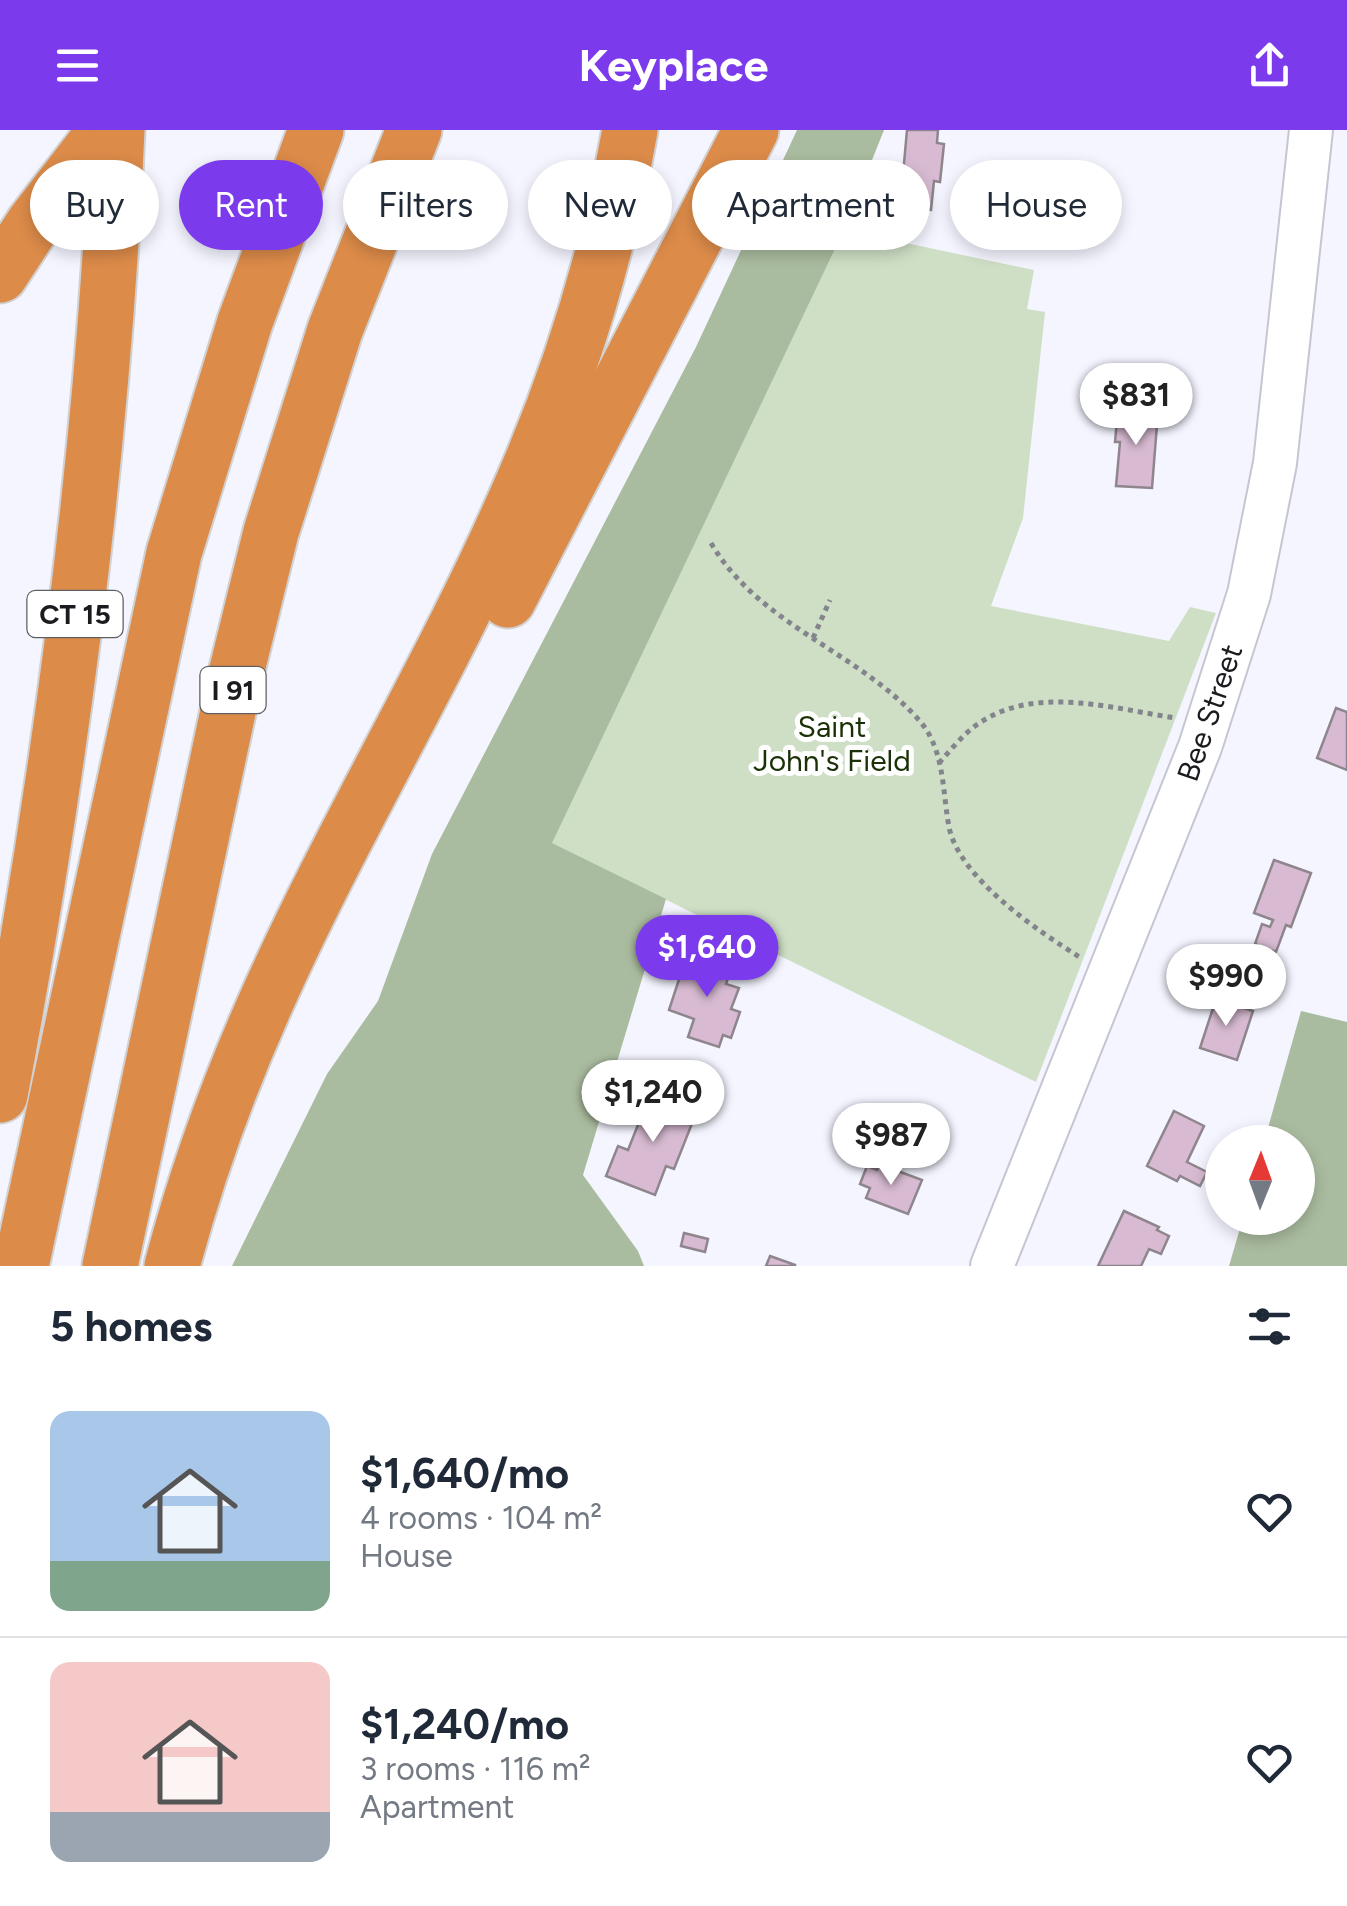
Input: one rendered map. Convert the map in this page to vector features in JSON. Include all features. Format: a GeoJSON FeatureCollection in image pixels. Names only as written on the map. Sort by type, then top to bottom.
{"type":"FeatureCollection","features":[{"type":"Feature","properties":{"kind":"highway"},"geometry":{"type":"LineString","coordinates":[[0,275],[34,223],[106,130]]}},
{"type":"Feature","properties":{"kind":"highway","name":"CT 15"},"geometry":{"type":"LineString","coordinates":[[0,1095],[48,812],[79,580],[105,324],[117,130]]}},
{"type":"Feature","properties":{"kind":"highway"},"geometry":{"type":"LineString","coordinates":[[20,1266],[174,554],[244,322],[316,130]]}},
{"type":"Feature","properties":{"kind":"highway","name":"I 91"},"geometry":{"type":"LineString","coordinates":[[110,1266],[192,876],[271,532],[335,330],[414,130]]}},
{"type":"Feature","properties":{"kind":"highway"},"geometry":{"type":"LineString","coordinates":[[172,1266],[214,1130],[267,1000],[436,667],[522,486],[581,329],[612,216],[630,130]]}},
{"type":"Feature","properties":{"kind":"highway"},"geometry":{"type":"LineString","coordinates":[[267,1000],[316,944],[346,898],[511,594],[751,130]]}},
{"type":"Feature","properties":{"kind":"street","name":"Bee Street"},"geometry":{"type":"LineString","coordinates":[[992,1266],[1208,724],[1249,594],[1275,463],[1312,130]]}},
{"type":"Feature","properties":{"kind":"path"},"geometry":{"type":"LineString","coordinates":[[712,542],[724,564],[749,591],[900,699],[923,724],[937,751],[949,829],[956,850],[972,874],[1054,941],[1110,972]]}},
{"type":"Feature","properties":{"kind":"path"},"geometry":{"type":"LineString","coordinates":[[813,639],[830,600]]}},
{"type":"Feature","properties":{"kind":"path"},"geometry":{"type":"LineString","coordinates":[[939,763],[974,726],[996,713],[1050,701],[1208,724]]}},
{"type":"Feature","properties":{"kind":"green space"},"geometry":{"type":"Polygon","coordinates":[[[797,130],[884,130],[872,160],[783,160],[797,130]]]}},
{"type":"Feature","properties":{"kind":"green space","name":"Saint John's Field"},"geometry":{"type":"Polygon","coordinates":[[[930,248],[1034,270],[1027,309],[1045,312],[1023,518],[991,606],[1169,641],[1190,607],[1216,613],[1036,1082],[551,843],[834,250],[930,248]]]}},
{"type":"Feature","properties":{"kind":"green space"},"geometry":{"type":"Polygon","coordinates":[[[741,250],[834,250],[552,843],[666,899],[583,1175],[638,1251],[644,1266],[232,1266],[327,1074],[378,1001],[432,854],[696,347],[741,250]]]}},
{"type":"Feature","properties":{"kind":"green space"},"geometry":{"type":"Polygon","coordinates":[[[1301,1011],[1347,1022],[1347,1266],[1229,1266],[1238,1235],[1315,1235],[1315,1125],[1269,1125],[1301,1011]]]}},
{"type":"Feature","properties":{"kind":"building"},"geometry":{"type":"Polygon","coordinates":[[[907,130],[938,130],[937,143],[944,144],[940,182],[934,181],[931,210],[930,160],[904,160],[907,130]]]}},
{"type":"Feature","properties":{"kind":"building"},"geometry":{"type":"Polygon","coordinates":[[[1118,409],[1158,412],[1152,488],[1116,486],[1118,409]]]}},
{"type":"Feature","properties":{"kind":"building"},"geometry":{"type":"Polygon","coordinates":[[[1336,708],[1347,712],[1347,770],[1317,758],[1336,708]]]}},
{"type":"Feature","properties":{"kind":"building"},"geometry":{"type":"Polygon","coordinates":[[[1274,860],[1311,873],[1291,927],[1286,925],[1276,952],[1255,944],[1262,924],[1270,927],[1273,920],[1254,913],[1274,860]]]}},
{"type":"Feature","properties":{"kind":"building"},"geometry":{"type":"Polygon","coordinates":[[[693,953],[732,966],[726,984],[739,988],[731,1009],[740,1012],[731,1038],[723,1035],[719,1047],[688,1037],[694,1019],[669,1010],[684,964],[688,965],[693,953]]]}},
{"type":"Feature","properties":{"kind":"building"},"geometry":{"type":"Polygon","coordinates":[[[1216,999],[1253,1011],[1237,1060],[1200,1048],[1216,999]]]}},
{"type":"Feature","properties":{"kind":"building"},"geometry":{"type":"Polygon","coordinates":[[[651,1092],[697,1111],[674,1169],[666,1166],[655,1195],[606,1176],[618,1146],[628,1150],[651,1092]]]}},
{"type":"Feature","properties":{"kind":"building"},"geometry":{"type":"Polygon","coordinates":[[[1174,1111],[1204,1126],[1187,1162],[1205,1171],[1200,1186],[1180,1176],[1177,1181],[1147,1166],[1174,1111]]]}},
{"type":"Feature","properties":{"kind":"building"},"geometry":{"type":"Polygon","coordinates":[[[879,1164],[922,1180],[908,1214],[866,1198],[870,1188],[860,1184],[867,1166],[877,1170],[879,1164]]]}},
{"type":"Feature","properties":{"kind":"building"},"geometry":{"type":"Polygon","coordinates":[[[1124,1211],[1159,1227],[1157,1230],[1169,1236],[1161,1254],[1149,1249],[1141,1266],[1098,1266],[1124,1211]]]}},
{"type":"Feature","properties":{"kind":"building"},"geometry":{"type":"Polygon","coordinates":[[[684,1233],[708,1239],[705,1252],[681,1246],[684,1233]]]}},
{"type":"Feature","properties":{"kind":"building"},"geometry":{"type":"Polygon","coordinates":[[[770,1256],[795,1265],[795,1266],[766,1266],[770,1256]]]}}]}
